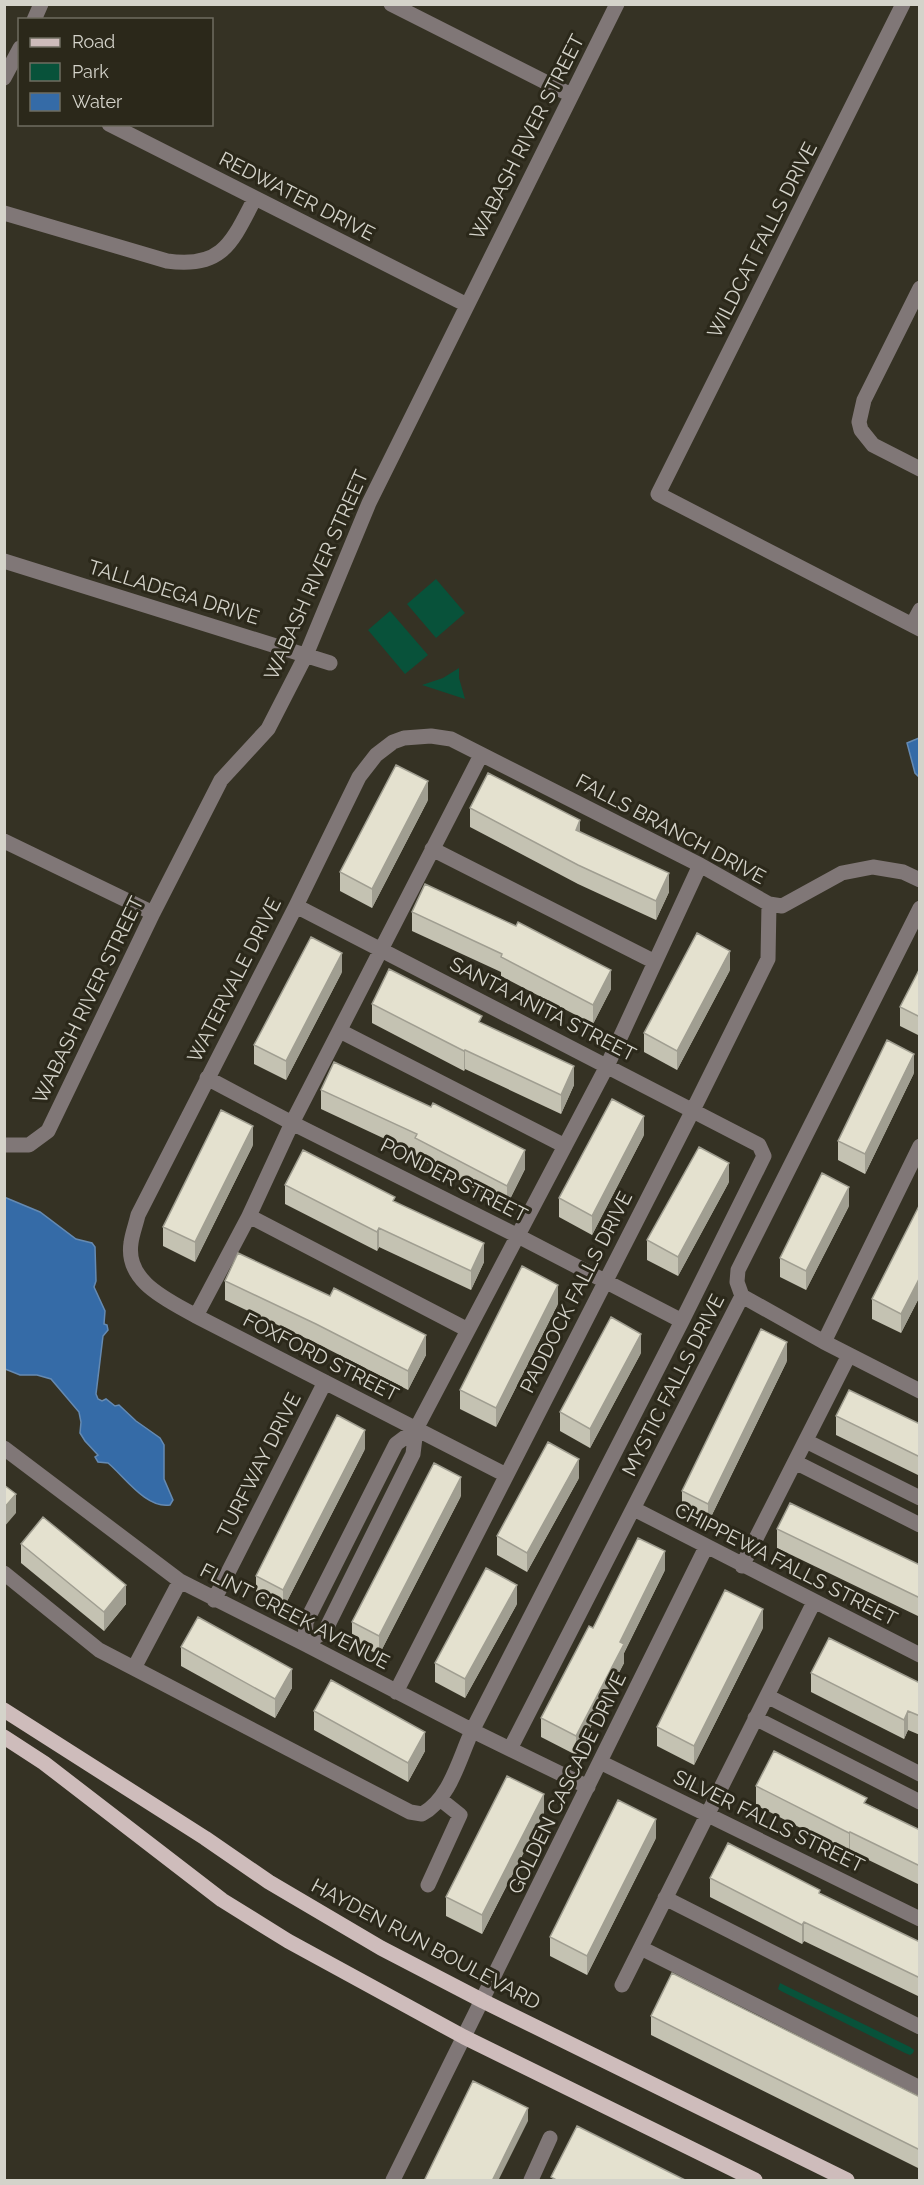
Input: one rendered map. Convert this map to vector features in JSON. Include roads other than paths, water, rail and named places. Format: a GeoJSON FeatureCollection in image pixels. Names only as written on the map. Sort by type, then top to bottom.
{"type":"FeatureCollection","features":[{"type":"Feature","properties":{"kind":"main road","name":"HAYDEN RUN BOULEVARD"},"geometry":{"type":"LineString","coordinates":[[4,1710],[205,1838],[269,1882],[381,1948],[483,2001],[848,2181]]}},
{"type":"Feature","properties":{"kind":"main road"},"geometry":{"type":"LineString","coordinates":[[4,1737],[44,1763],[222,1900],[288,1941],[464,2037],[755,2181]]}},
{"type":"Feature","properties":{"kind":"street"},"geometry":{"type":"LineString","coordinates":[[35,18],[41,4]]}},
{"type":"Feature","properties":{"kind":"street"},"geometry":{"type":"LineString","coordinates":[[391,4],[571,95]]}},
{"type":"Feature","properties":{"kind":"street","name":"WABASH RIVER STREET"},"geometry":{"type":"LineString","coordinates":[[4,1145],[29,1145],[48,1131],[153,913],[221,780],[268,729],[306,655],[369,502],[617,4]]}},
{"type":"Feature","properties":{"kind":"street","name":"WILDCAT FALLS DRIVE"},"geometry":{"type":"LineString","coordinates":[[903,4],[658,494],[916,627]]}},
{"type":"Feature","properties":{"kind":"street"},"geometry":{"type":"LineString","coordinates":[[10,77],[18,54]]}},
{"type":"Feature","properties":{"kind":"street","name":"REDWATER DRIVE"},"geometry":{"type":"LineString","coordinates":[[113,126],[467,305]]}},
{"type":"Feature","properties":{"kind":"street"},"geometry":{"type":"LineString","coordinates":[[4,213],[167,261],[188,264],[210,259],[228,247],[255,198]]}},
{"type":"Feature","properties":{"kind":"street"},"geometry":{"type":"LineString","coordinates":[[920,288],[864,400],[859,422],[861,430],[873,445],[920,469]]}},
{"type":"Feature","properties":{"kind":"street","name":"TALLADEGA DRIVE"},"geometry":{"type":"LineString","coordinates":[[4,561],[330,663]]}},
{"type":"Feature","properties":{"kind":"street"},"geometry":{"type":"LineString","coordinates":[[916,627],[920,610]]}},
{"type":"Feature","properties":{"kind":"street","name":"FALLS BRANCH DRIVE"},"geometry":{"type":"LineString","coordinates":[[404,738],[431,736],[451,739],[700,865],[769,904],[782,906],[842,873],[873,867],[903,872],[920,880]]}},
{"type":"Feature","properties":{"kind":"street","name":"WATERVALE DRIVE"},"geometry":{"type":"LineString","coordinates":[[131,1260],[130,1244],[138,1215],[296,906],[359,777],[376,755],[393,742],[404,738]]}},
{"type":"Feature","properties":{"kind":"street"},"geometry":{"type":"LineString","coordinates":[[196,1316],[249,1216],[292,1123],[481,755]]}},
{"type":"Feature","properties":{"kind":"street"},"geometry":{"type":"LineString","coordinates":[[4,841],[153,913]]}},
{"type":"Feature","properties":{"kind":"street"},"geometry":{"type":"LineString","coordinates":[[432,849],[655,962]]}},
{"type":"Feature","properties":{"kind":"street"},"geometry":{"type":"LineString","coordinates":[[305,1644],[325,1631],[413,1454],[416,1429],[607,1066],[700,865]]}},
{"type":"Feature","properties":{"kind":"street","name":"PADDOCK FALLS DRIVE"},"geometry":{"type":"LineString","coordinates":[[396,1692],[768,959],[769,904]]}},
{"type":"Feature","properties":{"kind":"street","name":"SANTA ANITA STREET"},"geometry":{"type":"LineString","coordinates":[[296,906],[759,1145],[764,1156],[682,1321]]}},
{"type":"Feature","properties":{"kind":"street","name":"MYSTIC FALLS DRIVE"},"geometry":{"type":"LineString","coordinates":[[510,1749],[742,1296],[737,1282],[738,1270],[920,908]]}},
{"type":"Feature","properties":{"kind":"street"},"geometry":{"type":"LineString","coordinates":[[340,1031],[565,1146]]}},
{"type":"Feature","properties":{"kind":"street","name":"PONDER STREET"},"geometry":{"type":"LineString","coordinates":[[207,1078],[682,1321]]}},
{"type":"Feature","properties":{"kind":"street"},"geometry":{"type":"LineString","coordinates":[[824,1342],[920,1146]]}},
{"type":"Feature","properties":{"kind":"street"},"geometry":{"type":"LineString","coordinates":[[249,1216],[468,1330]]}},
{"type":"Feature","properties":{"kind":"street","name":"FOXFORD STREET"},"geometry":{"type":"LineString","coordinates":[[131,1260],[136,1272],[152,1292],[506,1475]]}},
{"type":"Feature","properties":{"kind":"street"},"geometry":{"type":"LineString","coordinates":[[742,1296],[824,1342],[920,1391]]}},
{"type":"Feature","properties":{"kind":"street"},"geometry":{"type":"LineString","coordinates":[[4,1573],[99,1650],[410,1812],[422,1814],[433,1808],[440,1799],[472,1731],[682,1321]]}},
{"type":"Feature","properties":{"kind":"street"},"geometry":{"type":"LineString","coordinates":[[742,1566],[849,1355]]}},
{"type":"Feature","properties":{"kind":"street","name":"TURFWAY DRIVE"},"geometry":{"type":"LineString","coordinates":[[214,1600],[325,1382]]}},
{"type":"Feature","properties":{"kind":"street"},"geometry":{"type":"LineString","coordinates":[[305,1644],[306,1622],[396,1444],[416,1429]]}},
{"type":"Feature","properties":{"kind":"street"},"geometry":{"type":"LineString","coordinates":[[806,1441],[920,1498]]}},
{"type":"Feature","properties":{"kind":"street","name":"FLINT CREEK AVENUE"},"geometry":{"type":"LineString","coordinates":[[4,1448],[180,1581],[472,1731],[588,1787]]}},
{"type":"Feature","properties":{"kind":"street"},"geometry":{"type":"LineString","coordinates":[[795,1462],[916,1523],[920,1508]]}},
{"type":"Feature","properties":{"kind":"street","name":"CHIPPEWA FALLS STREET"},"geometry":{"type":"LineString","coordinates":[[634,1509],[920,1656]]}},
{"type":"Feature","properties":{"kind":"street","name":"GOLDEN CASCADE DRIVE"},"geometry":{"type":"LineString","coordinates":[[393,2181],[706,1547]]}},
{"type":"Feature","properties":{"kind":"street"},"geometry":{"type":"LineString","coordinates":[[134,1668],[180,1581]]}},
{"type":"Feature","properties":{"kind":"street"},"geometry":{"type":"LineString","coordinates":[[622,1985],[814,1602]]}},
{"type":"Feature","properties":{"kind":"street"},"geometry":{"type":"LineString","coordinates":[[766,1696],[920,1774]]}},
{"type":"Feature","properties":{"kind":"street"},"geometry":{"type":"LineString","coordinates":[[755,1718],[920,1802]]}},
{"type":"Feature","properties":{"kind":"street"},"geometry":{"type":"LineString","coordinates":[[881,1782],[891,1759]]}},
{"type":"Feature","properties":{"kind":"street","name":"SILVER FALLS STREET"},"geometry":{"type":"LineString","coordinates":[[600,1762],[920,1919]]}},
{"type":"Feature","properties":{"kind":"street"},"geometry":{"type":"LineString","coordinates":[[428,1885],[460,1815],[440,1799]]}},
{"type":"Feature","properties":{"kind":"street"},"geometry":{"type":"LineString","coordinates":[[665,1898],[920,2027]]}},
{"type":"Feature","properties":{"kind":"street"},"geometry":{"type":"LineString","coordinates":[[640,1947],[920,2088]]}},
{"type":"Feature","properties":{"kind":"street"},"geometry":{"type":"LineString","coordinates":[[531,2181],[550,2138]]}},
{"type":"Feature","properties":{"kind":"water"},"geometry":{"type":"Polygon","coordinates":[[[920,738],[919,777],[915,773],[907,743],[920,738]]]}},
{"type":"Feature","properties":{"kind":"water"},"geometry":{"type":"Polygon","coordinates":[[[4,1197],[40,1212],[76,1239],[92,1243],[95,1247],[96,1281],[94,1287],[105,1311],[104,1324],[107,1325],[108,1330],[103,1336],[96,1394],[102,1401],[106,1399],[115,1406],[119,1405],[136,1421],[160,1438],[164,1445],[164,1479],[173,1500],[170,1505],[152,1502],[108,1463],[98,1462],[95,1457],[98,1455],[80,1433],[79,1412],[51,1379],[37,1375],[20,1375],[5,1369],[4,1197]]]}}]}
